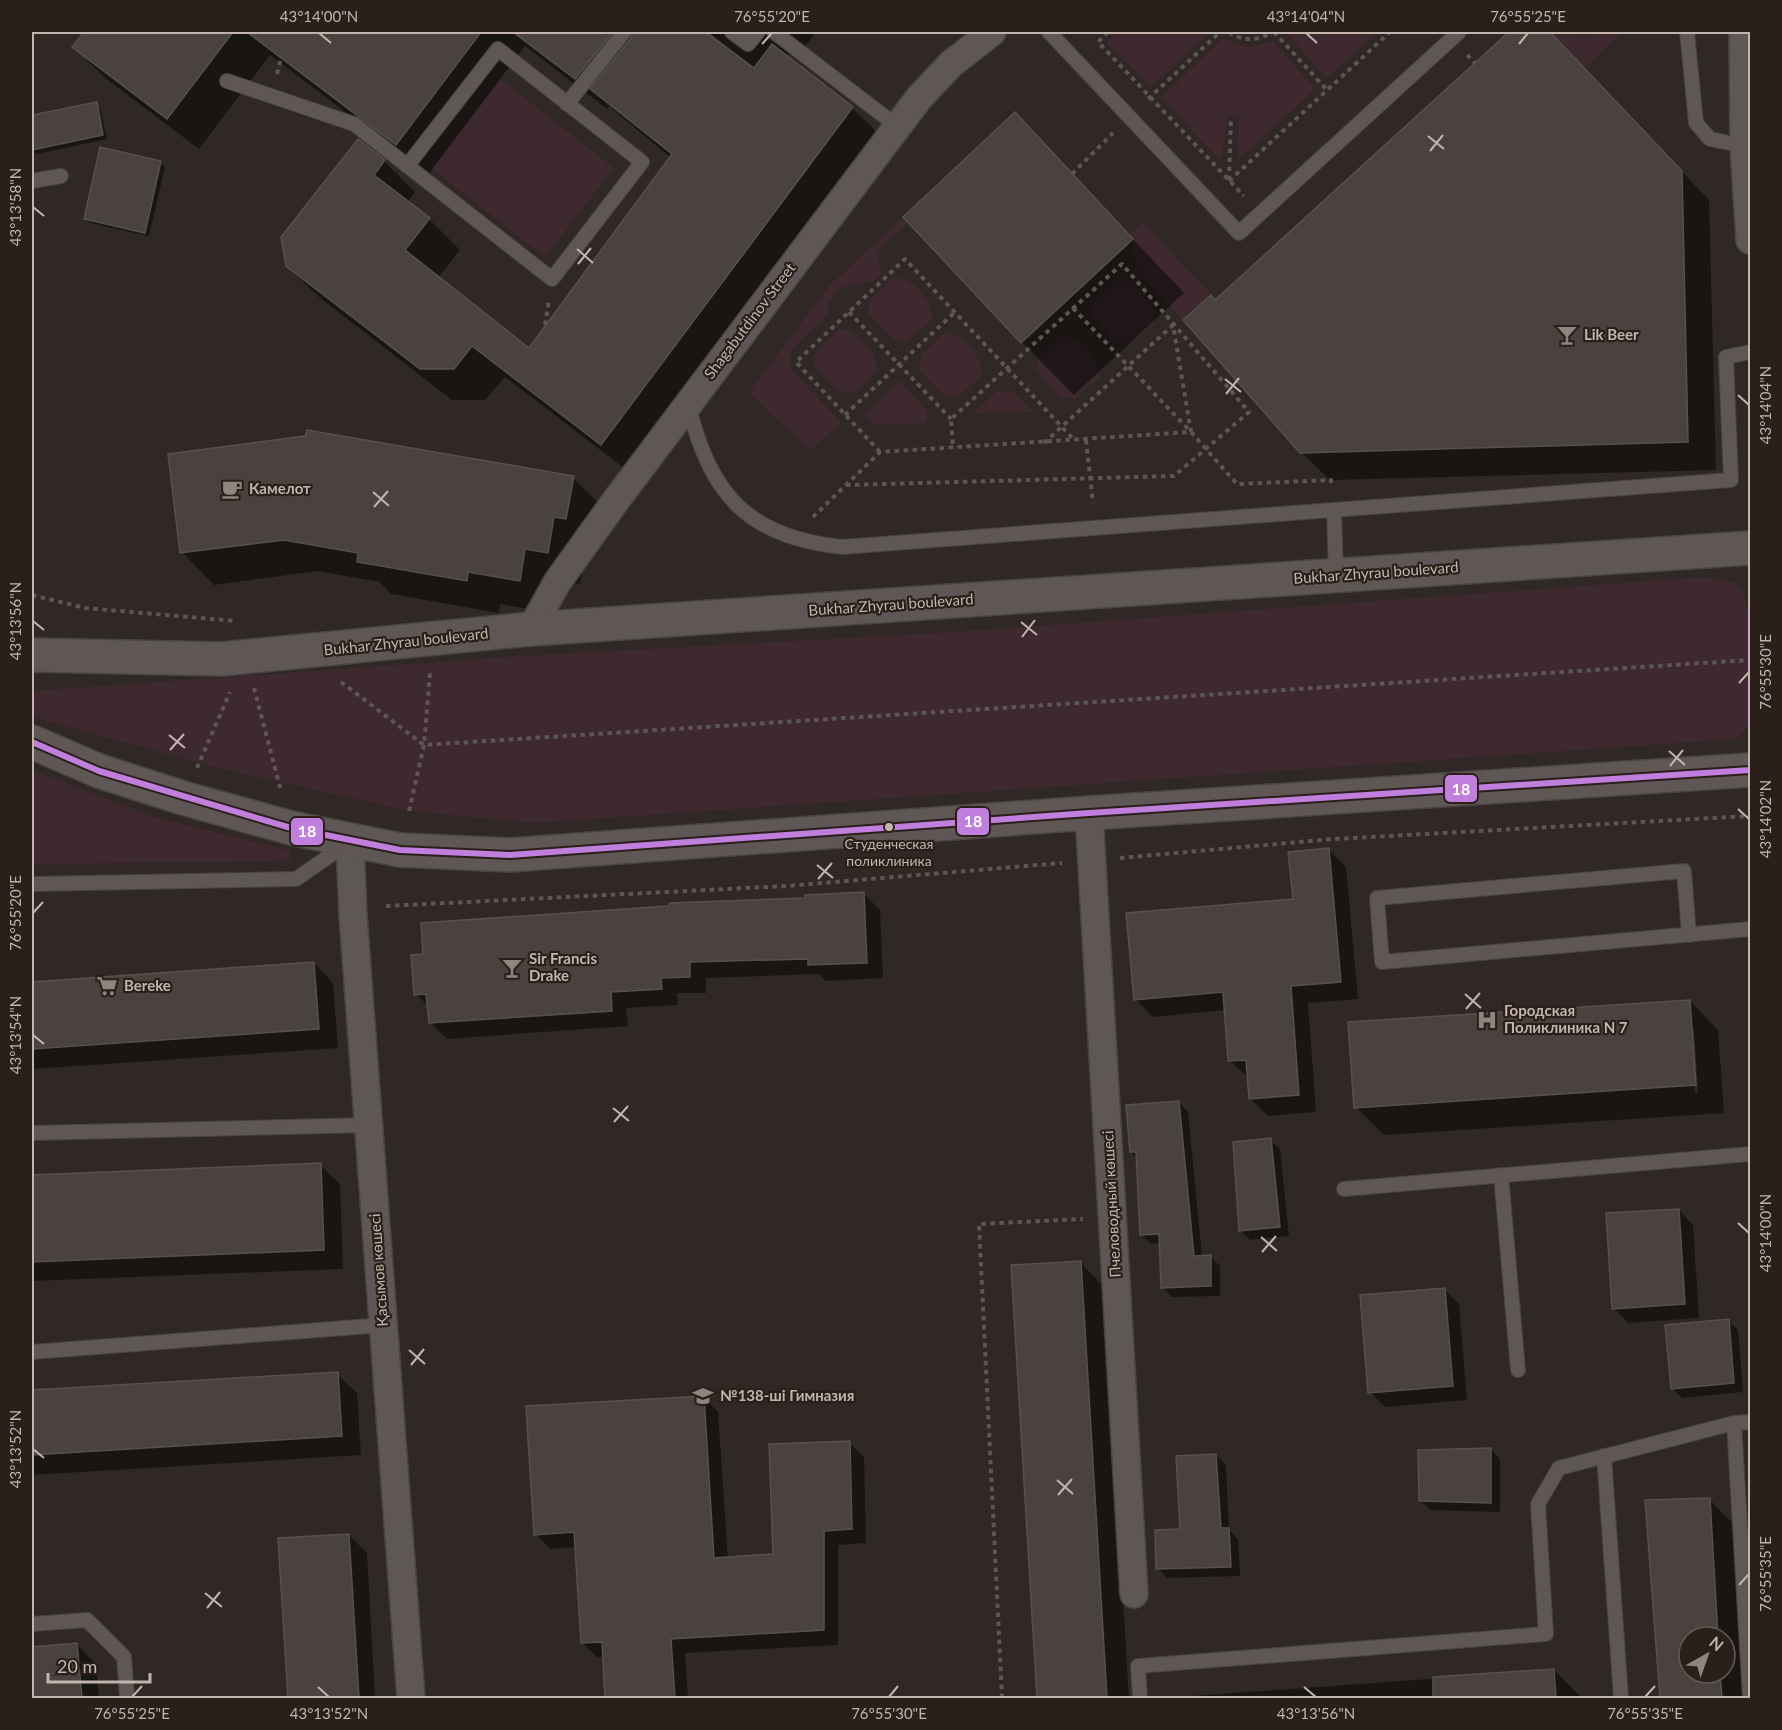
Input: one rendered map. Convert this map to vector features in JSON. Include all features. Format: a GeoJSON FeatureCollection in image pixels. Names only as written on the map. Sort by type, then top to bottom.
{"type":"FeatureCollection","features":[{"type":"Feature","properties":{"kind":"street"},"geometry":{"type":"LineString","coordinates":[[1743,32],[1744,147],[1750,240]]}},
{"type":"Feature","properties":{"kind":"street","name":"Shagabutdinov Street"},"geometry":{"type":"LineString","coordinates":[[531,629],[558,580],[897,126],[919,98],[951,64],[988,33]]}},
{"type":"Feature","properties":{"kind":"street","name":"Bukhar Zhyrau boulevard"},"geometry":{"type":"LineString","coordinates":[[32,655],[221,659],[531,629],[1750,548]]}},
{"type":"Feature","properties":{"kind":"street"},"geometry":{"type":"LineString","coordinates":[[32,742],[99,771],[183,798],[350,842],[400,850],[510,855],[1089,813],[1750,770]]}},
{"type":"Feature","properties":{"kind":"street","name":"Пчеловодный көшесі"},"geometry":{"type":"LineString","coordinates":[[1089,813],[1134,1594]]}},
{"type":"Feature","properties":{"kind":"street","name":"Қасымов көшесі"},"geometry":{"type":"LineString","coordinates":[[350,842],[353,915],[411,1698]]}},
{"type":"Feature","properties":{"kind":"lane"},"geometry":{"type":"LineString","coordinates":[[567,104],[624,32]]}},
{"type":"Feature","properties":{"kind":"lane"},"geometry":{"type":"LineString","coordinates":[[732,32],[748,44],[758,32]]}},
{"type":"Feature","properties":{"kind":"lane"},"geometry":{"type":"LineString","coordinates":[[774,32],[897,126]]}},
{"type":"Feature","properties":{"kind":"lane"},"geometry":{"type":"LineString","coordinates":[[1049,32],[1239,233],[1460,32]]}},
{"type":"Feature","properties":{"kind":"lane"},"geometry":{"type":"LineString","coordinates":[[1687,32],[1696,123],[1710,139],[1744,147]]}},
{"type":"Feature","properties":{"kind":"lane"},"geometry":{"type":"LineString","coordinates":[[227,81],[354,124],[407,166],[552,279],[642,162],[498,49],[407,166]]}},
{"type":"Feature","properties":{"kind":"lane"},"geometry":{"type":"LineString","coordinates":[[32,181],[61,176]]}},
{"type":"Feature","properties":{"kind":"lane"},"geometry":{"type":"LineString","coordinates":[[688,403],[697,439],[712,476],[724,492],[757,521],[791,539],[842,547],[1731,480],[1726,357],[1750,352]]}},
{"type":"Feature","properties":{"kind":"lane"},"geometry":{"type":"LineString","coordinates":[[1334,510],[1336,575]]}},
{"type":"Feature","properties":{"kind":"lane"},"geometry":{"type":"LineString","coordinates":[[32,884],[296,879],[350,842]]}},
{"type":"Feature","properties":{"kind":"lane"},"geometry":{"type":"LineString","coordinates":[[1689,935],[1684,872],[1377,898],[1382,962],[1689,935],[1750,929]]}},
{"type":"Feature","properties":{"kind":"lane"},"geometry":{"type":"LineString","coordinates":[[32,1132],[368,1125]]}},
{"type":"Feature","properties":{"kind":"lane"},"geometry":{"type":"LineString","coordinates":[[1344,1189],[1750,1154]]}},
{"type":"Feature","properties":{"kind":"lane"},"geometry":{"type":"LineString","coordinates":[[1501,1175],[1518,1370]]}},
{"type":"Feature","properties":{"kind":"lane"},"geometry":{"type":"LineString","coordinates":[[32,1352],[383,1325]]}},
{"type":"Feature","properties":{"kind":"lane"},"geometry":{"type":"LineString","coordinates":[[1140,1698],[1138,1666],[1546,1634],[1538,1504],[1559,1468],[1734,1424],[1750,1422]]}},
{"type":"Feature","properties":{"kind":"lane"},"geometry":{"type":"LineString","coordinates":[[1734,1424],[1750,1698]]}},
{"type":"Feature","properties":{"kind":"lane"},"geometry":{"type":"LineString","coordinates":[[1604,1456],[1621,1698]]}},
{"type":"Feature","properties":{"kind":"lane"},"geometry":{"type":"LineString","coordinates":[[32,1624],[87,1620],[124,1657],[126,1698]]}},
{"type":"Feature","properties":{"kind":"path"},"geometry":{"type":"LineString","coordinates":[[1108,32],[1098,42],[1260,214]]}},
{"type":"Feature","properties":{"kind":"path"},"geometry":{"type":"LineString","coordinates":[[1071,174],[1220,32]]}},
{"type":"Feature","properties":{"kind":"path"},"geometry":{"type":"LineString","coordinates":[[1229,32],[1244,39],[1256,39],[1273,32],[1327,90]]}},
{"type":"Feature","properties":{"kind":"path"},"geometry":{"type":"LineString","coordinates":[[1229,181],[1390,32]]}},
{"type":"Feature","properties":{"kind":"path"},"geometry":{"type":"LineString","coordinates":[[1229,181],[1231,117]]}},
{"type":"Feature","properties":{"kind":"path"},"geometry":{"type":"LineString","coordinates":[[880,452],[796,362],[905,259],[1076,441]]}},
{"type":"Feature","properties":{"kind":"path"},"geometry":{"type":"LineString","coordinates":[[846,485],[1174,476],[1249,412],[1122,264],[951,419]]}},
{"type":"Feature","properties":{"kind":"path"},"geometry":{"type":"LineString","coordinates":[[1073,308],[1238,484],[1331,480],[1334,510]]}},
{"type":"Feature","properties":{"kind":"path"},"geometry":{"type":"LineString","coordinates":[[849,312],[951,419],[952,448]]}},
{"type":"Feature","properties":{"kind":"path"},"geometry":{"type":"LineString","coordinates":[[845,415],[955,312]]}},
{"type":"Feature","properties":{"kind":"path"},"geometry":{"type":"LineString","coordinates":[[1043,443],[1173,325]]}},
{"type":"Feature","properties":{"kind":"path"},"geometry":{"type":"LineString","coordinates":[[1173,325],[1191,432]]}},
{"type":"Feature","properties":{"kind":"path"},"geometry":{"type":"LineString","coordinates":[[791,539],[880,452],[1191,432]]}},
{"type":"Feature","properties":{"kind":"path"},"geometry":{"type":"LineString","coordinates":[[1086,440],[1096,528]]}},
{"type":"Feature","properties":{"kind":"path"},"geometry":{"type":"LineString","coordinates":[[302,652],[424,745],[1750,660]]}},
{"type":"Feature","properties":{"kind":"path"},"geometry":{"type":"LineString","coordinates":[[183,798],[245,657]]}},
{"type":"Feature","properties":{"kind":"path"},"geometry":{"type":"LineString","coordinates":[[245,657],[291,828]]}},
{"type":"Feature","properties":{"kind":"path"},"geometry":{"type":"LineString","coordinates":[[409,811],[424,745],[431,664]]}},
{"type":"Feature","properties":{"kind":"path"},"geometry":{"type":"LineString","coordinates":[[1002,1698],[979,1224],[1112,1218]]}},
{"type":"Feature","properties":{"kind":"shaded area"},"geometry":{"type":"Polygon","coordinates":[[[1118,32],[1211,32],[1151,87],[1106,43],[1118,32]]]}},
{"type":"Feature","properties":{"kind":"shaded area"},"geometry":{"type":"Polygon","coordinates":[[[1285,32],[1378,32],[1327,78],[1285,32]]]}},
{"type":"Feature","properties":{"kind":"shaded area"},"geometry":{"type":"Polygon","coordinates":[[[1550,32],[1579,32],[1584,37],[1590,32],[1623,32],[1584,68],[1550,32]]]}},
{"type":"Feature","properties":{"kind":"shaded area"},"geometry":{"type":"Polygon","coordinates":[[[1223,38],[1249,47],[1273,41],[1315,89],[1237,161],[1239,117],[1227,116],[1221,162],[1162,97],[1223,38]]]}},
{"type":"Feature","properties":{"kind":"shaded area"},"geometry":{"type":"Polygon","coordinates":[[[500,79],[614,168],[545,257],[431,168],[500,79]]]}},
{"type":"Feature","properties":{"kind":"shaded area"},"geometry":{"type":"Polygon","coordinates":[[[903,217],[908,223],[880,249],[877,264],[883,272],[873,281],[840,288],[828,302],[828,315],[790,352],[790,367],[841,423],[810,451],[749,392],[830,285],[903,217]]]}},
{"type":"Feature","properties":{"kind":"shaded area"},"geometry":{"type":"Polygon","coordinates":[[[1143,222],[1211,295],[1183,320],[1137,271],[1132,240],[1129,235],[1143,222]]]}},
{"type":"Feature","properties":{"kind":"shaded area"},"geometry":{"type":"Polygon","coordinates":[[[894,277],[915,286],[925,297],[931,311],[932,319],[907,341],[893,340],[868,313],[870,300],[894,277]]]}},
{"type":"Feature","properties":{"kind":"shaded area"},"geometry":{"type":"Polygon","coordinates":[[[1117,280],[1131,282],[1154,308],[1155,322],[1130,344],[1116,343],[1092,316],[1093,303],[1117,280]]]}},
{"type":"Feature","properties":{"kind":"shaded area"},"geometry":{"type":"Polygon","coordinates":[[[840,329],[860,338],[874,356],[876,364],[877,371],[853,393],[838,392],[814,366],[815,352],[840,329]]]}},
{"type":"Feature","properties":{"kind":"shaded area"},"geometry":{"type":"Polygon","coordinates":[[[945,332],[959,337],[971,347],[981,367],[982,375],[958,397],[944,396],[919,369],[921,355],[945,332]]]}},
{"type":"Feature","properties":{"kind":"shaded area"},"geometry":{"type":"Polygon","coordinates":[[[1062,335],[1082,344],[1096,362],[1099,370],[1100,377],[1075,399],[1061,397],[1036,371],[1038,358],[1062,335]]]}},
{"type":"Feature","properties":{"kind":"shaded area"},"geometry":{"type":"Polygon","coordinates":[[[899,381],[927,411],[927,423],[874,425],[864,414],[899,381]]]}},
{"type":"Feature","properties":{"kind":"shaded area"},"geometry":{"type":"Polygon","coordinates":[[[996,392],[1013,392],[1033,412],[974,413],[996,392]]]}},
{"type":"Feature","properties":{"kind":"shaded area"},"geometry":{"type":"Polygon","coordinates":[[[1703,577],[1736,582],[1747,602],[1750,628],[1750,725],[1737,739],[534,823],[409,811],[214,767],[32,717],[32,691],[522,656],[953,632],[1703,577]]]}},
{"type":"Feature","properties":{"kind":"shaded area"},"geometry":{"type":"Polygon","coordinates":[[[32,770],[154,817],[291,851],[289,861],[32,864],[32,770]]]}},
{"type":"Feature","properties":{"kind":"building"},"geometry":{"type":"Polygon","coordinates":[[[84,32],[233,32],[167,119],[72,47],[84,32]]]}},
{"type":"Feature","properties":{"kind":"building"},"geometry":{"type":"Polygon","coordinates":[[[247,32],[481,32],[396,145],[247,32]]]}},
{"type":"Feature","properties":{"kind":"building"},"geometry":{"type":"Polygon","coordinates":[[[513,32],[613,32],[575,79],[513,32]]]}},
{"type":"Feature","properties":{"kind":"building"},"geometry":{"type":"Polygon","coordinates":[[[633,32],[706,32],[754,68],[772,44],[853,107],[601,445],[472,346],[454,369],[420,369],[286,266],[281,237],[358,139],[385,160],[374,175],[430,218],[405,250],[529,348],[672,154],[590,89],[631,38],[633,32]]]}},
{"type":"Feature","properties":{"kind":"building"},"geometry":{"type":"Polygon","coordinates":[[[1509,32],[1550,32],[1682,171],[1688,442],[1300,453],[1183,320],[1211,295],[1215,300],[1509,32]]]}},
{"type":"Feature","properties":{"kind":"building"},"geometry":{"type":"Polygon","coordinates":[[[97,102],[103,135],[32,150],[32,115],[97,102]]]}},
{"type":"Feature","properties":{"kind":"building"},"geometry":{"type":"Polygon","coordinates":[[[1015,112],[1133,239],[1021,343],[903,217],[1015,112]]]}},
{"type":"Feature","properties":{"kind":"building"},"geometry":{"type":"Polygon","coordinates":[[[100,147],[161,161],[145,233],[84,219],[100,147]]]}},
{"type":"Feature","properties":{"kind":"building"},"geometry":{"type":"Polygon","coordinates":[[[307,430],[574,476],[566,519],[554,517],[548,553],[525,549],[520,581],[468,572],[467,581],[357,562],[358,553],[284,540],[180,553],[168,454],[305,436],[307,430]]]}},
{"type":"Feature","properties":{"kind":"building"},"geometry":{"type":"Polygon","coordinates":[[[1329,848],[1341,982],[1291,986],[1299,1095],[1249,1099],[1246,1060],[1228,1061],[1223,992],[1134,1000],[1126,913],[1293,899],[1288,852],[1329,848]]]}},
{"type":"Feature","properties":{"kind":"building"},"geometry":{"type":"Polygon","coordinates":[[[864,892],[867,963],[808,965],[808,959],[690,962],[690,977],[661,978],[662,989],[611,992],[612,1011],[429,1023],[426,994],[414,995],[411,955],[423,954],[421,923],[668,906],[670,903],[805,898],[805,895],[864,892]]]}},
{"type":"Feature","properties":{"kind":"building"},"geometry":{"type":"Polygon","coordinates":[[[314,962],[319,1029],[32,1049],[32,982],[314,962]]]}},
{"type":"Feature","properties":{"kind":"building"},"geometry":{"type":"Polygon","coordinates":[[[1690,1000],[1696,1085],[1354,1108],[1348,1022],[1690,1000]]]}},
{"type":"Feature","properties":{"kind":"building"},"geometry":{"type":"Polygon","coordinates":[[[1179,1101],[1194,1256],[1211,1255],[1211,1286],[1161,1288],[1159,1234],[1140,1235],[1136,1152],[1130,1152],[1126,1105],[1179,1101]]]}},
{"type":"Feature","properties":{"kind":"building"},"geometry":{"type":"Polygon","coordinates":[[[1271,1138],[1280,1227],[1239,1231],[1233,1142],[1271,1138]]]}},
{"type":"Feature","properties":{"kind":"building"},"geometry":{"type":"Polygon","coordinates":[[[321,1163],[324,1250],[32,1262],[32,1175],[321,1163]]]}},
{"type":"Feature","properties":{"kind":"building"},"geometry":{"type":"Polygon","coordinates":[[[1679,1209],[1685,1304],[1612,1309],[1606,1213],[1679,1209]]]}},
{"type":"Feature","properties":{"kind":"building"},"geometry":{"type":"Polygon","coordinates":[[[1081,1261],[1107,1698],[1037,1698],[1011,1265],[1081,1261]]]}},
{"type":"Feature","properties":{"kind":"building"},"geometry":{"type":"Polygon","coordinates":[[[1445,1288],[1453,1386],[1368,1393],[1360,1295],[1445,1288]]]}},
{"type":"Feature","properties":{"kind":"building"},"geometry":{"type":"Polygon","coordinates":[[[1729,1319],[1734,1383],[1671,1389],[1665,1325],[1729,1319]]]}},
{"type":"Feature","properties":{"kind":"building"},"geometry":{"type":"Polygon","coordinates":[[[338,1372],[342,1436],[32,1455],[32,1390],[338,1372]]]}},
{"type":"Feature","properties":{"kind":"building"},"geometry":{"type":"Polygon","coordinates":[[[704,1396],[714,1558],[773,1554],[769,1444],[850,1441],[852,1529],[824,1531],[824,1630],[671,1639],[675,1698],[605,1698],[602,1642],[581,1643],[574,1532],[534,1535],[526,1406],[704,1396]]]}},
{"type":"Feature","properties":{"kind":"building"},"geometry":{"type":"Polygon","coordinates":[[[1491,1448],[1491,1503],[1419,1501],[1418,1450],[1491,1448]]]}},
{"type":"Feature","properties":{"kind":"building"},"geometry":{"type":"Polygon","coordinates":[[[1216,1454],[1221,1528],[1229,1528],[1231,1567],[1156,1569],[1155,1530],[1180,1529],[1176,1456],[1216,1454]]]}},
{"type":"Feature","properties":{"kind":"building"},"geometry":{"type":"Polygon","coordinates":[[[1710,1498],[1717,1625],[1677,1625],[1677,1685],[1721,1685],[1722,1698],[1660,1698],[1645,1500],[1710,1498]]]}},
{"type":"Feature","properties":{"kind":"building"},"geometry":{"type":"Polygon","coordinates":[[[349,1534],[359,1698],[288,1698],[278,1538],[349,1534]]]}},
{"type":"Feature","properties":{"kind":"building"},"geometry":{"type":"Polygon","coordinates":[[[77,1643],[82,1698],[32,1698],[32,1647],[77,1643]]]}},
{"type":"Feature","properties":{"kind":"building"},"geometry":{"type":"Polygon","coordinates":[[[1554,1669],[1556,1698],[1433,1698],[1433,1677],[1554,1669]]]}},
{"type":"Feature","properties":{"kind":"transit line","name":"18"},"geometry":{"type":"LineString","coordinates":[[32,742],[99,771],[291,828],[400,850],[510,855],[1089,813],[1750,770]]}},
{"type":"Feature","properties":{"kind":"place","name":"Lik Beer"},"geometry":{"type":"Point","coordinates":[1567,335]}},
{"type":"Feature","properties":{"kind":"place","name":"Камелот"},"geometry":{"type":"Point","coordinates":[232,489]}},
{"type":"Feature","properties":{"kind":"place","name":"Студенческая поликлиника"},"geometry":{"type":"Point","coordinates":[889,827]}},
{"type":"Feature","properties":{"kind":"place","name":"Sir Francis Drake"},"geometry":{"type":"Point","coordinates":[512,968]}},
{"type":"Feature","properties":{"kind":"place","name":"Bereke"},"geometry":{"type":"Point","coordinates":[107,986]}},
{"type":"Feature","properties":{"kind":"place","name":"Городская Поликлиника N 7"},"geometry":{"type":"Point","coordinates":[1487,1020]}},
{"type":"Feature","properties":{"kind":"place","name":"№138-ші Гимназия"},"geometry":{"type":"Point","coordinates":[703,1396]}}]}
